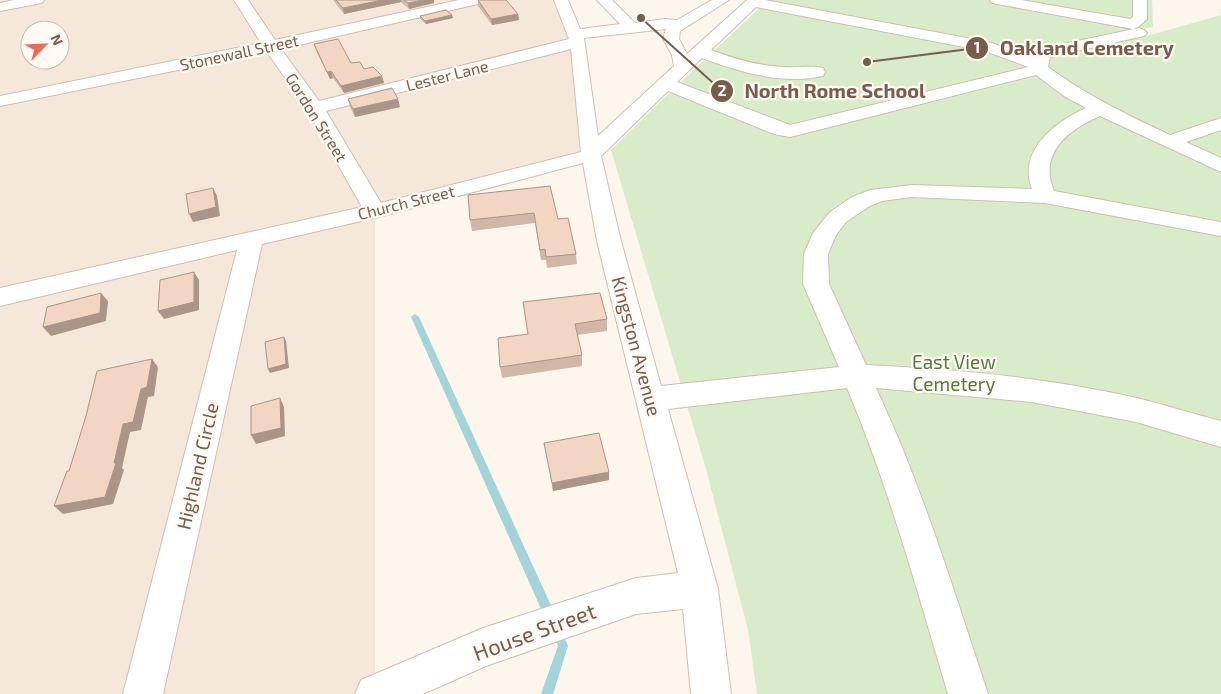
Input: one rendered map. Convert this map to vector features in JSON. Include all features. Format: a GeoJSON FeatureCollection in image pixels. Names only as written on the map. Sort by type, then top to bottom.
{"type":"FeatureCollection","features":[{"type":"Feature","properties":{"kind":"street"},"geometry":{"type":"LineString","coordinates":[[0,7],[37,0]]}},
{"type":"Feature","properties":{"kind":"street","name":"Gordon Street"},"geometry":{"type":"LineString","coordinates":[[241,0],[270,46],[315,108],[374,211]]}},
{"type":"Feature","properties":{"kind":"street","name":"Stonewall Street"},"geometry":{"type":"LineString","coordinates":[[0,102],[270,46],[478,0]]}},
{"type":"Feature","properties":{"kind":"street","name":"Kingston Avenue"},"geometry":{"type":"LineString","coordinates":[[561,0],[577,38],[592,155],[609,242],[700,589],[711,694]]}},
{"type":"Feature","properties":{"kind":"street"},"geometry":{"type":"LineString","coordinates":[[604,0],[632,28]]}},
{"type":"Feature","properties":{"kind":"street"},"geometry":{"type":"LineString","coordinates":[[683,67],[680,55],[671,39],[673,29],[722,0]]}},
{"type":"Feature","properties":{"kind":"street"},"geometry":{"type":"LineString","coordinates":[[997,0],[1136,29]]}},
{"type":"Feature","properties":{"kind":"street"},"geometry":{"type":"LineString","coordinates":[[1136,29],[1140,19],[1140,0]]}},
{"type":"Feature","properties":{"kind":"street"},"geometry":{"type":"LineString","coordinates":[[592,155],[614,131],[754,1],[988,47],[1032,61],[1039,69],[1070,92],[1221,166]]}},
{"type":"Feature","properties":{"kind":"street","name":"Lester Lane"},"geometry":{"type":"LineString","coordinates":[[315,108],[577,38],[632,28],[666,24],[678,25]]}},
{"type":"Feature","properties":{"kind":"street"},"geometry":{"type":"LineString","coordinates":[[1039,69],[1040,59],[1044,53],[1136,29]]}},
{"type":"Feature","properties":{"kind":"street"},"geometry":{"type":"LineString","coordinates":[[700,51],[728,62],[766,72],[790,74],[816,72]]}},
{"type":"Feature","properties":{"kind":"street"},"geometry":{"type":"LineString","coordinates":[[664,84],[686,90],[781,130],[790,131],[1039,69]]}},
{"type":"Feature","properties":{"kind":"street"},"geometry":{"type":"LineString","coordinates":[[1045,196],[1038,176],[1046,146],[1073,122],[1100,108]]}},
{"type":"Feature","properties":{"kind":"street"},"geometry":{"type":"LineString","coordinates":[[1170,141],[1221,124]]}},
{"type":"Feature","properties":{"kind":"street","name":"Church Street"},"geometry":{"type":"LineString","coordinates":[[0,297],[374,211],[592,155]]}},
{"type":"Feature","properties":{"kind":"street"},"geometry":{"type":"LineString","coordinates":[[968,694],[932,579],[880,429],[816,284],[816,254],[825,233],[838,217],[860,202],[894,192],[948,191],[1045,196],[1221,229]]}},
{"type":"Feature","properties":{"kind":"street","name":"Highland Circle"},"geometry":{"type":"LineString","coordinates":[[143,694],[252,238]]}},
{"type":"Feature","properties":{"kind":"street"},"geometry":{"type":"LineString","coordinates":[[651,399],[857,376],[973,383],[1032,391],[1136,410],[1221,434]]}},
{"type":"Feature","properties":{"kind":"street","name":"House Street"},"geometry":{"type":"LineString","coordinates":[[375,694],[483,648],[636,596],[700,589]]}},
{"type":"Feature","properties":{"kind":"shaded area"},"geometry":{"type":"Polygon","coordinates":[[[0,0],[559,0],[575,34],[589,149],[375,211],[375,694],[0,694],[0,0]]]}},
{"type":"Feature","properties":{"kind":"green space"},"geometry":{"type":"Polygon","coordinates":[[[768,0],[1152,0],[1153,27],[1043,50],[1032,57],[1030,66],[786,125],[681,82],[768,0]]]}},
{"type":"Feature","properties":{"kind":"green space","name":"East View Cemetery"},"geometry":{"type":"Polygon","coordinates":[[[1221,15],[1221,694],[757,694],[748,630],[706,469],[611,150],[669,93],[786,137],[1048,71],[1048,63],[1053,54],[1154,34],[1221,15]]]}},
{"type":"Feature","properties":{"kind":"building"},"geometry":{"type":"Polygon","coordinates":[[[336,0],[383,0],[343,8],[336,0]]]}},
{"type":"Feature","properties":{"kind":"building"},"geometry":{"type":"Polygon","coordinates":[[[404,0],[424,0],[408,3],[404,0]]]}},
{"type":"Feature","properties":{"kind":"building"},"geometry":{"type":"Polygon","coordinates":[[[478,0],[506,0],[518,14],[491,19],[478,0]]]}},
{"type":"Feature","properties":{"kind":"building"},"geometry":{"type":"Polygon","coordinates":[[[446,10],[452,15],[425,21],[420,16],[446,10]]]}},
{"type":"Feature","properties":{"kind":"building"},"geometry":{"type":"Polygon","coordinates":[[[338,39],[351,63],[360,62],[364,69],[373,67],[382,76],[341,86],[331,71],[327,72],[314,44],[338,39]]]}},
{"type":"Feature","properties":{"kind":"building"},"geometry":{"type":"Polygon","coordinates":[[[392,88],[398,99],[353,109],[348,99],[392,88]]]}},
{"type":"Feature","properties":{"kind":"building"},"geometry":{"type":"Polygon","coordinates":[[[550,186],[558,219],[568,218],[576,254],[546,257],[545,249],[540,250],[534,213],[470,220],[468,195],[550,186]]]}},
{"type":"Feature","properties":{"kind":"building"},"geometry":{"type":"Polygon","coordinates":[[[213,188],[216,207],[189,214],[186,194],[213,188]]]}},
{"type":"Feature","properties":{"kind":"building"},"geometry":{"type":"Polygon","coordinates":[[[194,272],[194,302],[158,311],[160,280],[194,272]]]}},
{"type":"Feature","properties":{"kind":"building"},"geometry":{"type":"Polygon","coordinates":[[[101,293],[100,313],[43,327],[47,307],[101,293]]]}},
{"type":"Feature","properties":{"kind":"building"},"geometry":{"type":"Polygon","coordinates":[[[600,293],[607,319],[575,324],[582,355],[500,367],[498,338],[528,334],[523,302],[600,293]]]}},
{"type":"Feature","properties":{"kind":"building"},"geometry":{"type":"Polygon","coordinates":[[[284,337],[286,364],[268,369],[265,342],[284,337]]]}},
{"type":"Feature","properties":{"kind":"building"},"geometry":{"type":"Polygon","coordinates":[[[152,359],[147,387],[141,389],[133,422],[123,424],[114,463],[116,463],[105,497],[54,506],[67,471],[69,471],[86,416],[97,371],[152,359]]]}},
{"type":"Feature","properties":{"kind":"building"},"geometry":{"type":"Polygon","coordinates":[[[280,398],[281,428],[251,435],[251,406],[280,398]]]}},
{"type":"Feature","properties":{"kind":"building"},"geometry":{"type":"Polygon","coordinates":[[[599,433],[609,472],[552,483],[544,443],[599,433]]]}},
{"type":"Feature","properties":{"kind":"waterway"},"geometry":{"type":"LineString","coordinates":[[415,317],[550,616]]}},
{"type":"Feature","properties":{"kind":"waterway"},"geometry":{"type":"LineString","coordinates":[[547,694],[563,646],[556,631]]}},
{"type":"Feature","properties":{"kind":"place","name":"North Rome School"},"geometry":{"type":"Point","coordinates":[641,18]}},
{"type":"Feature","properties":{"kind":"place","name":"Oakland Cemetery"},"geometry":{"type":"Point","coordinates":[867,62]}}]}
